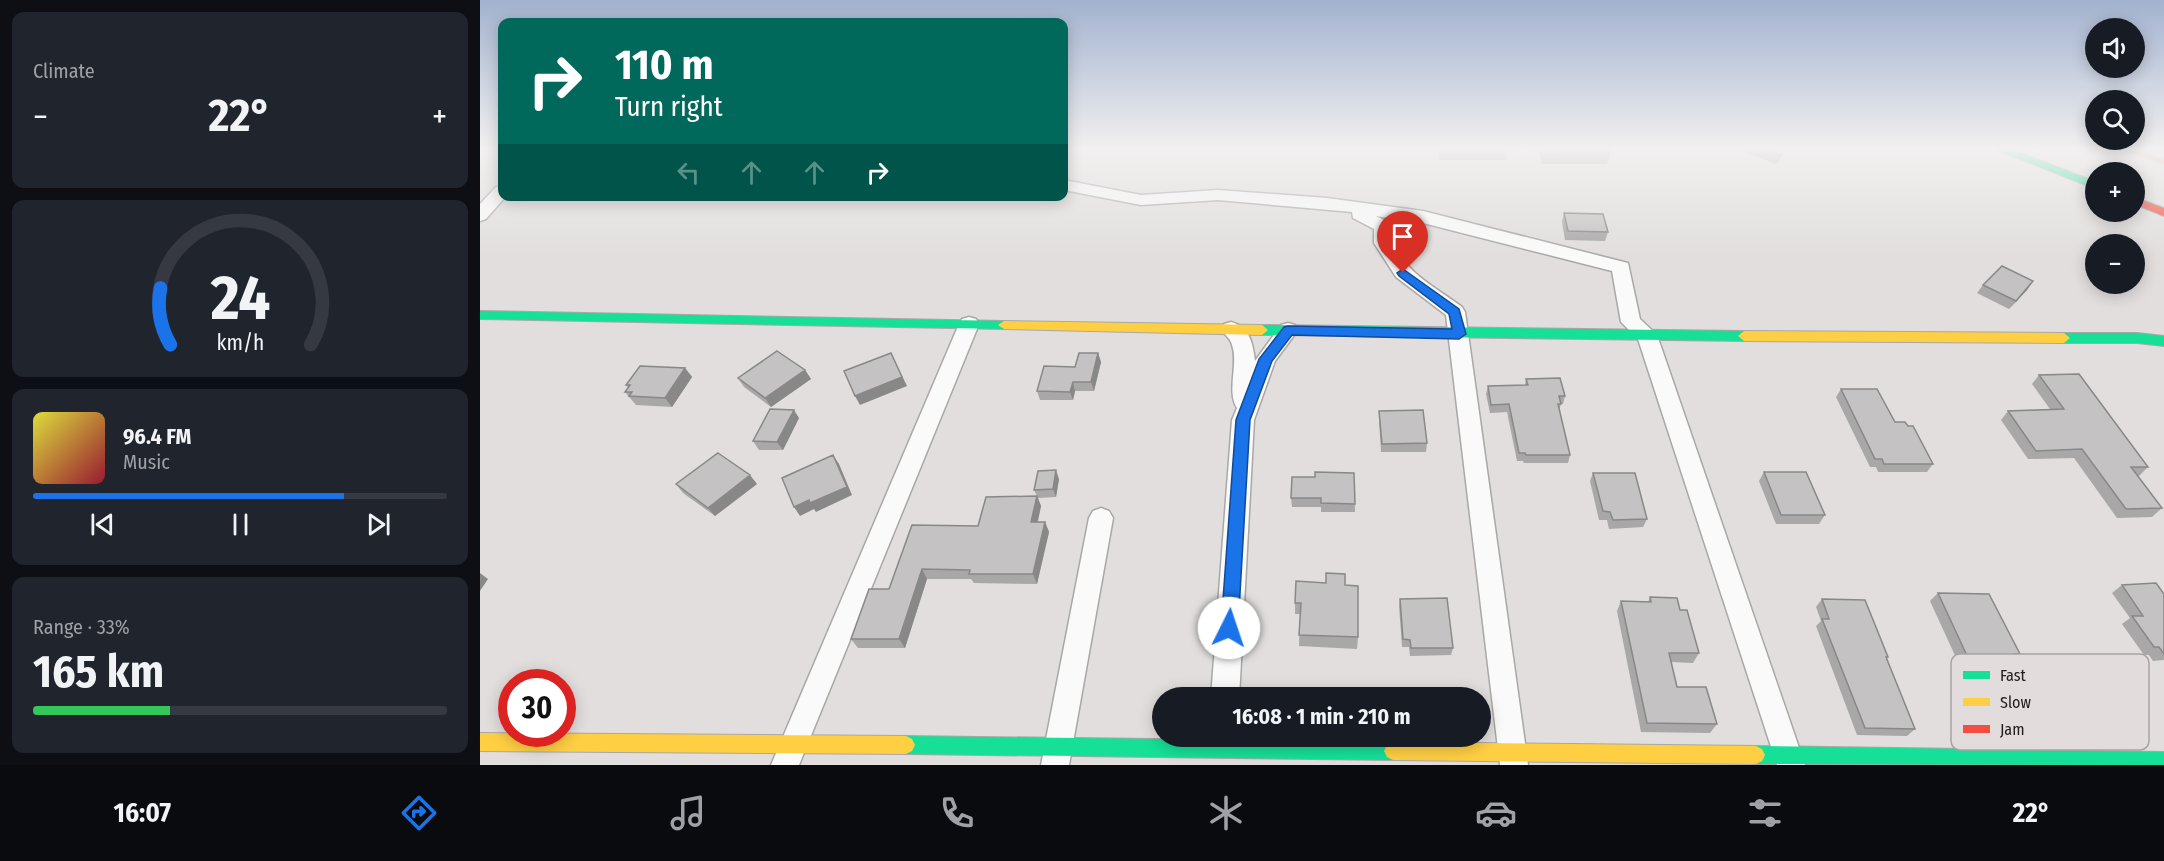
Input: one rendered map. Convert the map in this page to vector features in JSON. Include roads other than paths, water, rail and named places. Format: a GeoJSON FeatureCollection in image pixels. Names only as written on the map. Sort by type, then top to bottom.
{"type":"FeatureCollection","features":[{"type":"Feature","properties":{"kind":"street"},"geometry":{"type":"LineString","coordinates":[[1068,186],[1141,200],[1218,195],[1327,203],[1424,217],[1621,267],[1631,322],[1647,335],[1790,761]]}},
{"type":"Feature","properties":{"kind":"street"},"geometry":{"type":"LineString","coordinates":[[480,215],[498,195]]}},
{"type":"Feature","properties":{"kind":"street"},"geometry":{"type":"LineString","coordinates":[[1327,203],[1371,218],[1383,226],[1383,243],[1403,273],[1455,312],[1513,759]]}},
{"type":"Feature","properties":{"kind":"street"},"geometry":{"type":"LineString","coordinates":[[2145,205],[2164,212]]}},
{"type":"Feature","properties":{"kind":"street"},"geometry":{"type":"LineString","coordinates":[[480,315],[1459,334],[2125,338],[2164,341]]}},
{"type":"Feature","properties":{"kind":"street"},"geometry":{"type":"LineString","coordinates":[[789,756],[969,324]]}},
{"type":"Feature","properties":{"kind":"street"},"geometry":{"type":"LineString","coordinates":[[1226,687],[1245,364],[1242,341],[1231,329]]}},
{"type":"Feature","properties":{"kind":"street"},"geometry":{"type":"LineString","coordinates":[[1243,420],[1266,359],[1288,330]]}},
{"type":"Feature","properties":{"kind":"street"},"geometry":{"type":"LineString","coordinates":[[1056,756],[1101,518]]}},
{"type":"Feature","properties":{"kind":"street"},"geometry":{"type":"LineString","coordinates":[[480,742],[789,756],[1056,756],[1221,750],[1513,759],[2164,761]]}}]}
